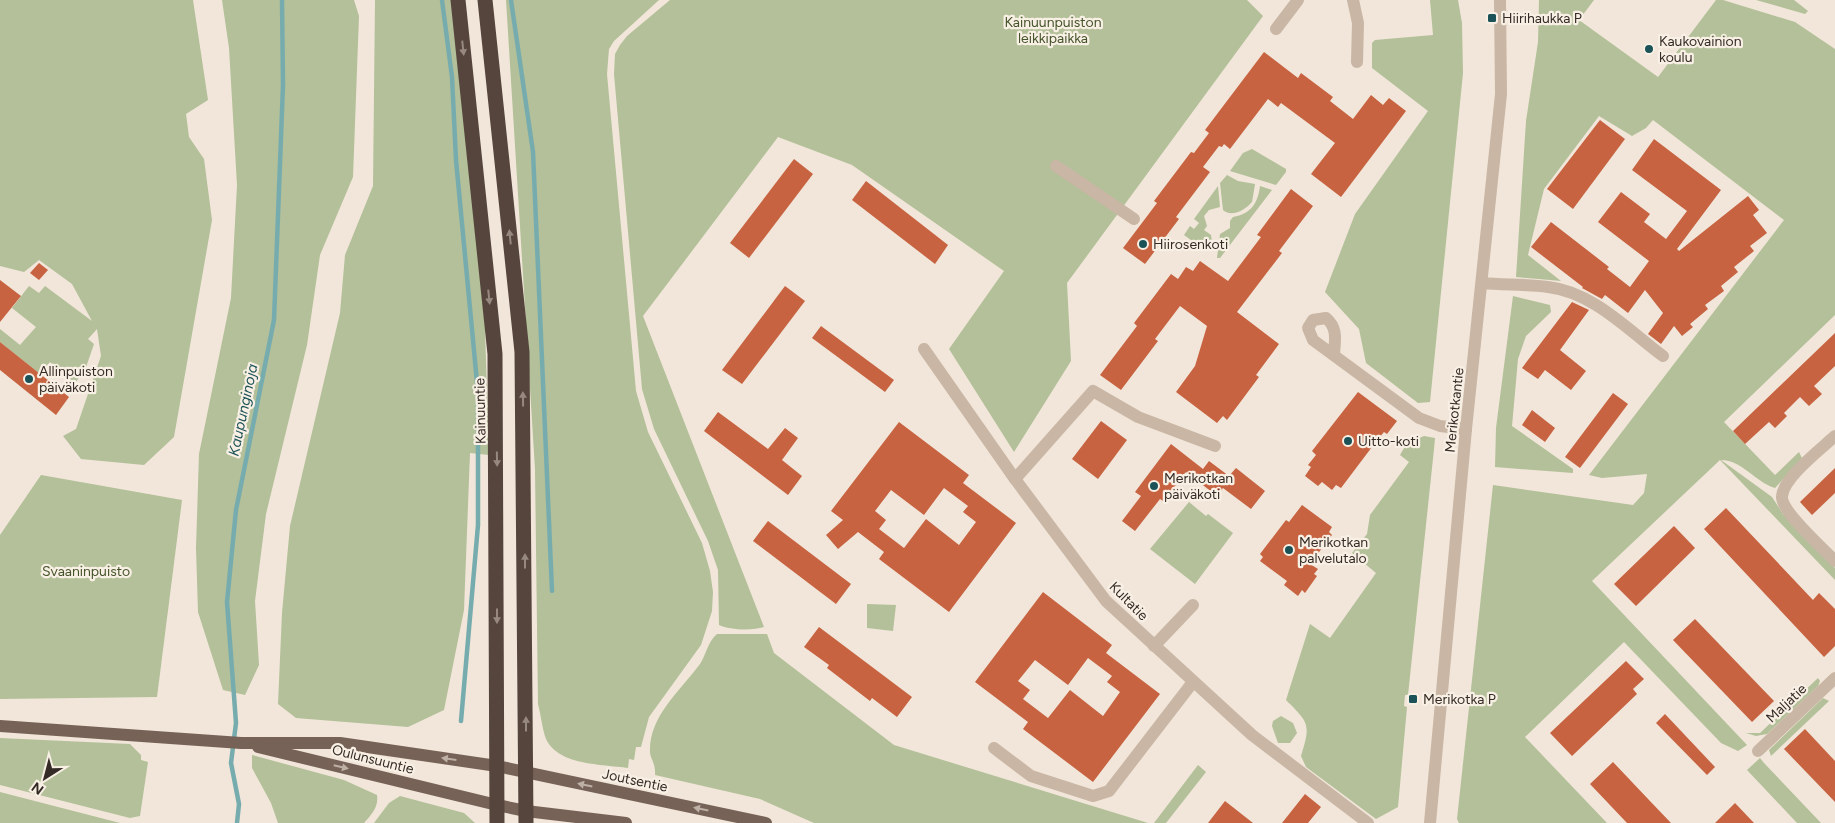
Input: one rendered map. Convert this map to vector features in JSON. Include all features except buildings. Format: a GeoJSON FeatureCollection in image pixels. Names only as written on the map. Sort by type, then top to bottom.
{"type":"FeatureCollection","features":[{"type":"Feature","properties":{"kind":"highway","name":"Kainuuntie"},"geometry":{"type":"LineString","coordinates":[[458,0],[495,354],[497,823]]}},
{"type":"Feature","properties":{"kind":"highway"},"geometry":{"type":"LineString","coordinates":[[485,0],[522,352],[526,817]]}},
{"type":"Feature","properties":{"kind":"main road","name":"Oulunsuuntie"},"geometry":{"type":"LineString","coordinates":[[0,726],[241,743],[340,743],[497,766]]}},
{"type":"Feature","properties":{"kind":"main road","name":"Oulunsuuntie"},"geometry":{"type":"LineString","coordinates":[[241,743],[497,806]]}},
{"type":"Feature","properties":{"kind":"main road","name":"Joutsentie"},"geometry":{"type":"LineString","coordinates":[[497,766],[766,823]]}},
{"type":"Feature","properties":{"kind":"main road"},"geometry":{"type":"LineString","coordinates":[[497,806],[526,817],[626,823]]}},
{"type":"Feature","properties":{"kind":"street"},"geometry":{"type":"LineString","coordinates":[[1276,29],[1298,0]]}},
{"type":"Feature","properties":{"kind":"street"},"geometry":{"type":"LineString","coordinates":[[1353,0],[1358,23],[1356,62]]}},
{"type":"Feature","properties":{"kind":"street","name":"Merikotkantie"},"geometry":{"type":"LineString","coordinates":[[1430,823],[1466,429],[1502,94],[1500,0]]}},
{"type":"Feature","properties":{"kind":"street"},"geometry":{"type":"LineString","coordinates":[[1056,166],[1134,219]]}},
{"type":"Feature","properties":{"kind":"street"},"geometry":{"type":"LineString","coordinates":[[1482,283],[1549,287],[1573,293],[1594,304],[1663,356]]}},
{"type":"Feature","properties":{"kind":"street","name":"Kultatie"},"geometry":{"type":"LineString","coordinates":[[924,349],[1015,479],[1106,601],[1252,735],[1368,823]]}},
{"type":"Feature","properties":{"kind":"street"},"geometry":{"type":"LineString","coordinates":[[1334,354],[1420,418],[1440,426],[1466,429]]}},
{"type":"Feature","properties":{"kind":"street"},"geometry":{"type":"LineString","coordinates":[[1015,479],[1093,391],[1138,417],[1215,446]]}},
{"type":"Feature","properties":{"kind":"street"},"geometry":{"type":"LineString","coordinates":[[1835,436],[1790,478],[1784,488],[1782,498],[1788,512],[1835,561]]}},
{"type":"Feature","properties":{"kind":"street"},"geometry":{"type":"LineString","coordinates":[[1154,646],[1193,605]]}},
{"type":"Feature","properties":{"kind":"street","name":"Maljatie"},"geometry":{"type":"LineString","coordinates":[[1758,750],[1835,678]]}},
{"type":"Feature","properties":{"kind":"street"},"geometry":{"type":"LineString","coordinates":[[994,748],[1031,776],[1093,796],[1109,791],[1193,682]]}},
{"type":"Feature","properties":{"kind":"green space"},"geometry":{"type":"Polygon","coordinates":[[[0,0],[193,0],[208,100],[186,114],[189,137],[204,159],[212,220],[174,437],[144,465],[81,459],[63,436],[76,429],[101,356],[97,329],[88,339],[94,344],[85,370],[75,383],[50,362],[40,374],[0,342],[0,329],[20,345],[36,327],[12,308],[29,286],[39,293],[45,286],[92,321],[72,284],[39,260],[24,272],[0,266],[0,0]]]}},
{"type":"Feature","properties":{"kind":"green space"},"geometry":{"type":"Polygon","coordinates":[[[222,0],[354,0],[359,16],[353,177],[320,255],[307,345],[266,514],[255,601],[259,665],[245,695],[223,690],[198,612],[196,548],[199,454],[231,298],[237,185],[229,48],[222,0]]]}},
{"type":"Feature","properties":{"kind":"green space"},"geometry":{"type":"Polygon","coordinates":[[[375,0],[454,0],[484,297],[489,455],[470,453],[464,610],[444,710],[408,727],[296,718],[278,704],[282,613],[290,526],[340,313],[345,255],[373,186],[375,0]]]}},
{"type":"Feature","properties":{"kind":"green space"},"geometry":{"type":"Polygon","coordinates":[[[506,0],[659,0],[614,41],[609,49],[607,74],[636,391],[648,432],[702,543],[710,571],[713,592],[712,611],[701,645],[649,717],[641,747],[636,747],[634,760],[629,759],[628,768],[582,762],[571,759],[552,748],[543,730],[538,704],[535,469],[506,0]]]}},
{"type":"Feature","properties":{"kind":"green space","name":"Kainuunpuiston leikkipaikka"},"geometry":{"type":"Polygon","coordinates":[[[670,0],[1247,0],[1263,16],[1067,283],[1071,361],[1014,452],[949,349],[1004,271],[852,165],[778,137],[643,316],[764,627],[753,629],[735,629],[719,625],[718,570],[708,541],[654,429],[642,389],[614,74],[615,54],[627,36],[670,0]]]}},
{"type":"Feature","properties":{"kind":"green space"},"geometry":{"type":"Polygon","coordinates":[[[1430,0],[1458,0],[1462,23],[1463,73],[1430,402],[1418,403],[1366,363],[1359,329],[1325,292],[1355,214],[1428,111],[1372,68],[1372,43],[1375,40],[1433,35],[1430,0]]]}},
{"type":"Feature","properties":{"kind":"green space"},"geometry":{"type":"Polygon","coordinates":[[[1539,0],[1594,0],[1579,20],[1658,77],[1716,0],[1723,0],[1795,22],[1835,49],[1835,315],[1724,422],[1775,475],[1799,452],[1802,458],[1775,488],[1761,481],[1742,467],[1729,461],[1721,460],[1772,497],[1783,514],[1835,568],[1835,580],[1720,460],[1592,581],[1747,745],[1738,751],[1721,743],[1624,642],[1525,737],[1607,823],[1459,823],[1457,819],[1493,485],[1633,505],[1644,493],[1647,474],[1602,478],[1589,475],[1784,220],[1653,120],[1646,128],[1632,136],[1599,116],[1544,189],[1528,255],[1561,281],[1516,277],[1526,121],[1538,42],[1539,0]]]}},
{"type":"Feature","properties":{"kind":"green space"},"geometry":{"type":"Polygon","coordinates":[[[1756,0],[1794,0],[1808,11],[1805,14],[1756,0]]]}},
{"type":"Feature","properties":{"kind":"green space"},"geometry":{"type":"Polygon","coordinates":[[[1252,149],[1286,169],[1286,172],[1276,185],[1230,171],[1243,153],[1252,149]]]}},
{"type":"Feature","properties":{"kind":"green space"},"geometry":{"type":"Polygon","coordinates":[[[1227,175],[1238,181],[1255,184],[1252,202],[1246,208],[1234,213],[1223,210],[1220,183],[1227,175]]]}},
{"type":"Feature","properties":{"kind":"green space"},"geometry":{"type":"Polygon","coordinates":[[[1218,186],[1220,207],[1209,210],[1204,216],[1207,226],[1204,230],[1211,235],[1212,243],[1206,251],[1184,235],[1190,226],[1194,229],[1199,223],[1194,219],[1218,186]]]}},
{"type":"Feature","properties":{"kind":"green space"},"geometry":{"type":"Polygon","coordinates":[[[1260,186],[1272,190],[1220,258],[1217,258],[1220,234],[1230,228],[1230,221],[1233,217],[1245,213],[1252,207],[1260,186]]]}},
{"type":"Feature","properties":{"kind":"green space"},"geometry":{"type":"Polygon","coordinates":[[[1513,296],[1550,305],[1551,312],[1526,336],[1518,359],[1512,426],[1573,469],[1573,473],[1495,467],[1496,428],[1513,296]]]}},
{"type":"Feature","properties":{"kind":"green space"},"geometry":{"type":"Polygon","coordinates":[[[1424,436],[1435,438],[1408,695],[1405,695],[1404,706],[1407,707],[1398,807],[1376,819],[1306,767],[1301,756],[1306,737],[1306,725],[1286,700],[1310,624],[1330,638],[1376,573],[1352,553],[1367,534],[1370,515],[1409,462],[1400,455],[1407,443],[1424,436]]]}},
{"type":"Feature","properties":{"kind":"green space","name":"Svaaninpuisto"},"geometry":{"type":"Polygon","coordinates":[[[41,475],[182,500],[157,697],[0,699],[0,535],[41,475]]]}},
{"type":"Feature","properties":{"kind":"green space"},"geometry":{"type":"Polygon","coordinates":[[[1189,502],[1206,516],[1208,514],[1233,533],[1195,584],[1150,549],[1189,502]]]}},
{"type":"Feature","properties":{"kind":"green space"},"geometry":{"type":"Polygon","coordinates":[[[867,604],[896,605],[893,631],[867,628],[867,604]]]}},
{"type":"Feature","properties":{"kind":"green space"},"geometry":{"type":"Polygon","coordinates":[[[717,634],[767,634],[774,653],[894,745],[1148,823],[814,823],[760,799],[655,775],[650,753],[651,737],[655,725],[668,704],[700,664],[711,640],[717,634]]]}},
{"type":"Feature","properties":{"kind":"green space"},"geometry":{"type":"Polygon","coordinates":[[[1818,678],[1820,681],[1818,686],[1767,734],[1756,736],[1746,733],[1760,733],[1818,678]]]}},
{"type":"Feature","properties":{"kind":"green space"},"geometry":{"type":"Polygon","coordinates":[[[1823,698],[1829,701],[1771,756],[1769,750],[1823,698]]]}},
{"type":"Feature","properties":{"kind":"green space"},"geometry":{"type":"Polygon","coordinates":[[[1281,716],[1293,723],[1297,733],[1290,743],[1278,743],[1272,726],[1273,721],[1281,716]]]}},
{"type":"Feature","properties":{"kind":"green space"},"geometry":{"type":"Polygon","coordinates":[[[0,738],[130,744],[141,755],[141,760],[148,762],[140,816],[130,818],[0,785],[0,738]]]}},
{"type":"Feature","properties":{"kind":"green space"},"geometry":{"type":"Polygon","coordinates":[[[252,755],[344,780],[377,795],[376,807],[364,823],[278,823],[271,803],[252,768],[252,755]]]}},
{"type":"Feature","properties":{"kind":"green space"},"geometry":{"type":"Polygon","coordinates":[[[1760,758],[1821,823],[1797,823],[1747,770],[1760,758]]]}},
{"type":"Feature","properties":{"kind":"green space"},"geometry":{"type":"Polygon","coordinates":[[[1198,765],[1206,772],[1166,823],[1154,823],[1198,765]]]}},
{"type":"Feature","properties":{"kind":"green space"},"geometry":{"type":"Polygon","coordinates":[[[0,792],[120,823],[0,823],[0,792]]]}},
{"type":"Feature","properties":{"kind":"green space"},"geometry":{"type":"Polygon","coordinates":[[[400,796],[464,813],[475,823],[374,823],[389,803],[400,796]]]}},
{"type":"Feature","properties":{"kind":"waterway","name":"Kaupunginoja"},"geometry":{"type":"LineString","coordinates":[[237,823],[239,804],[231,763],[236,723],[227,602],[236,510],[274,320],[283,85],[282,0]]}},
{"type":"Feature","properties":{"kind":"waterway"},"geometry":{"type":"LineString","coordinates":[[442,0],[452,77],[456,160],[478,393],[478,525],[461,721]]}},
{"type":"Feature","properties":{"kind":"waterway"},"geometry":{"type":"LineString","coordinates":[[511,0],[533,152],[552,591]]}},
{"type":"Feature","properties":{"kind":"place","name":"Hiirihaukka P"},"geometry":{"type":"Point","coordinates":[1492,18]}},
{"type":"Feature","properties":{"kind":"place","name":"Kaukovainion koulu"},"geometry":{"type":"Point","coordinates":[1649,49]}},
{"type":"Feature","properties":{"kind":"place","name":"Hiirosenkoti"},"geometry":{"type":"Point","coordinates":[1143,244]}},
{"type":"Feature","properties":{"kind":"place","name":"Allinpuiston päiväkoti"},"geometry":{"type":"Point","coordinates":[29,379]}},
{"type":"Feature","properties":{"kind":"place","name":"Uitto-koti"},"geometry":{"type":"Point","coordinates":[1348,441]}},
{"type":"Feature","properties":{"kind":"place","name":"Merikotkan päiväkoti"},"geometry":{"type":"Point","coordinates":[1154,486]}},
{"type":"Feature","properties":{"kind":"place","name":"Merikotkan palvelutalo"},"geometry":{"type":"Point","coordinates":[1289,550]}},
{"type":"Feature","properties":{"kind":"place","name":"Merikotka P"},"geometry":{"type":"Point","coordinates":[1413,699]}}]}
